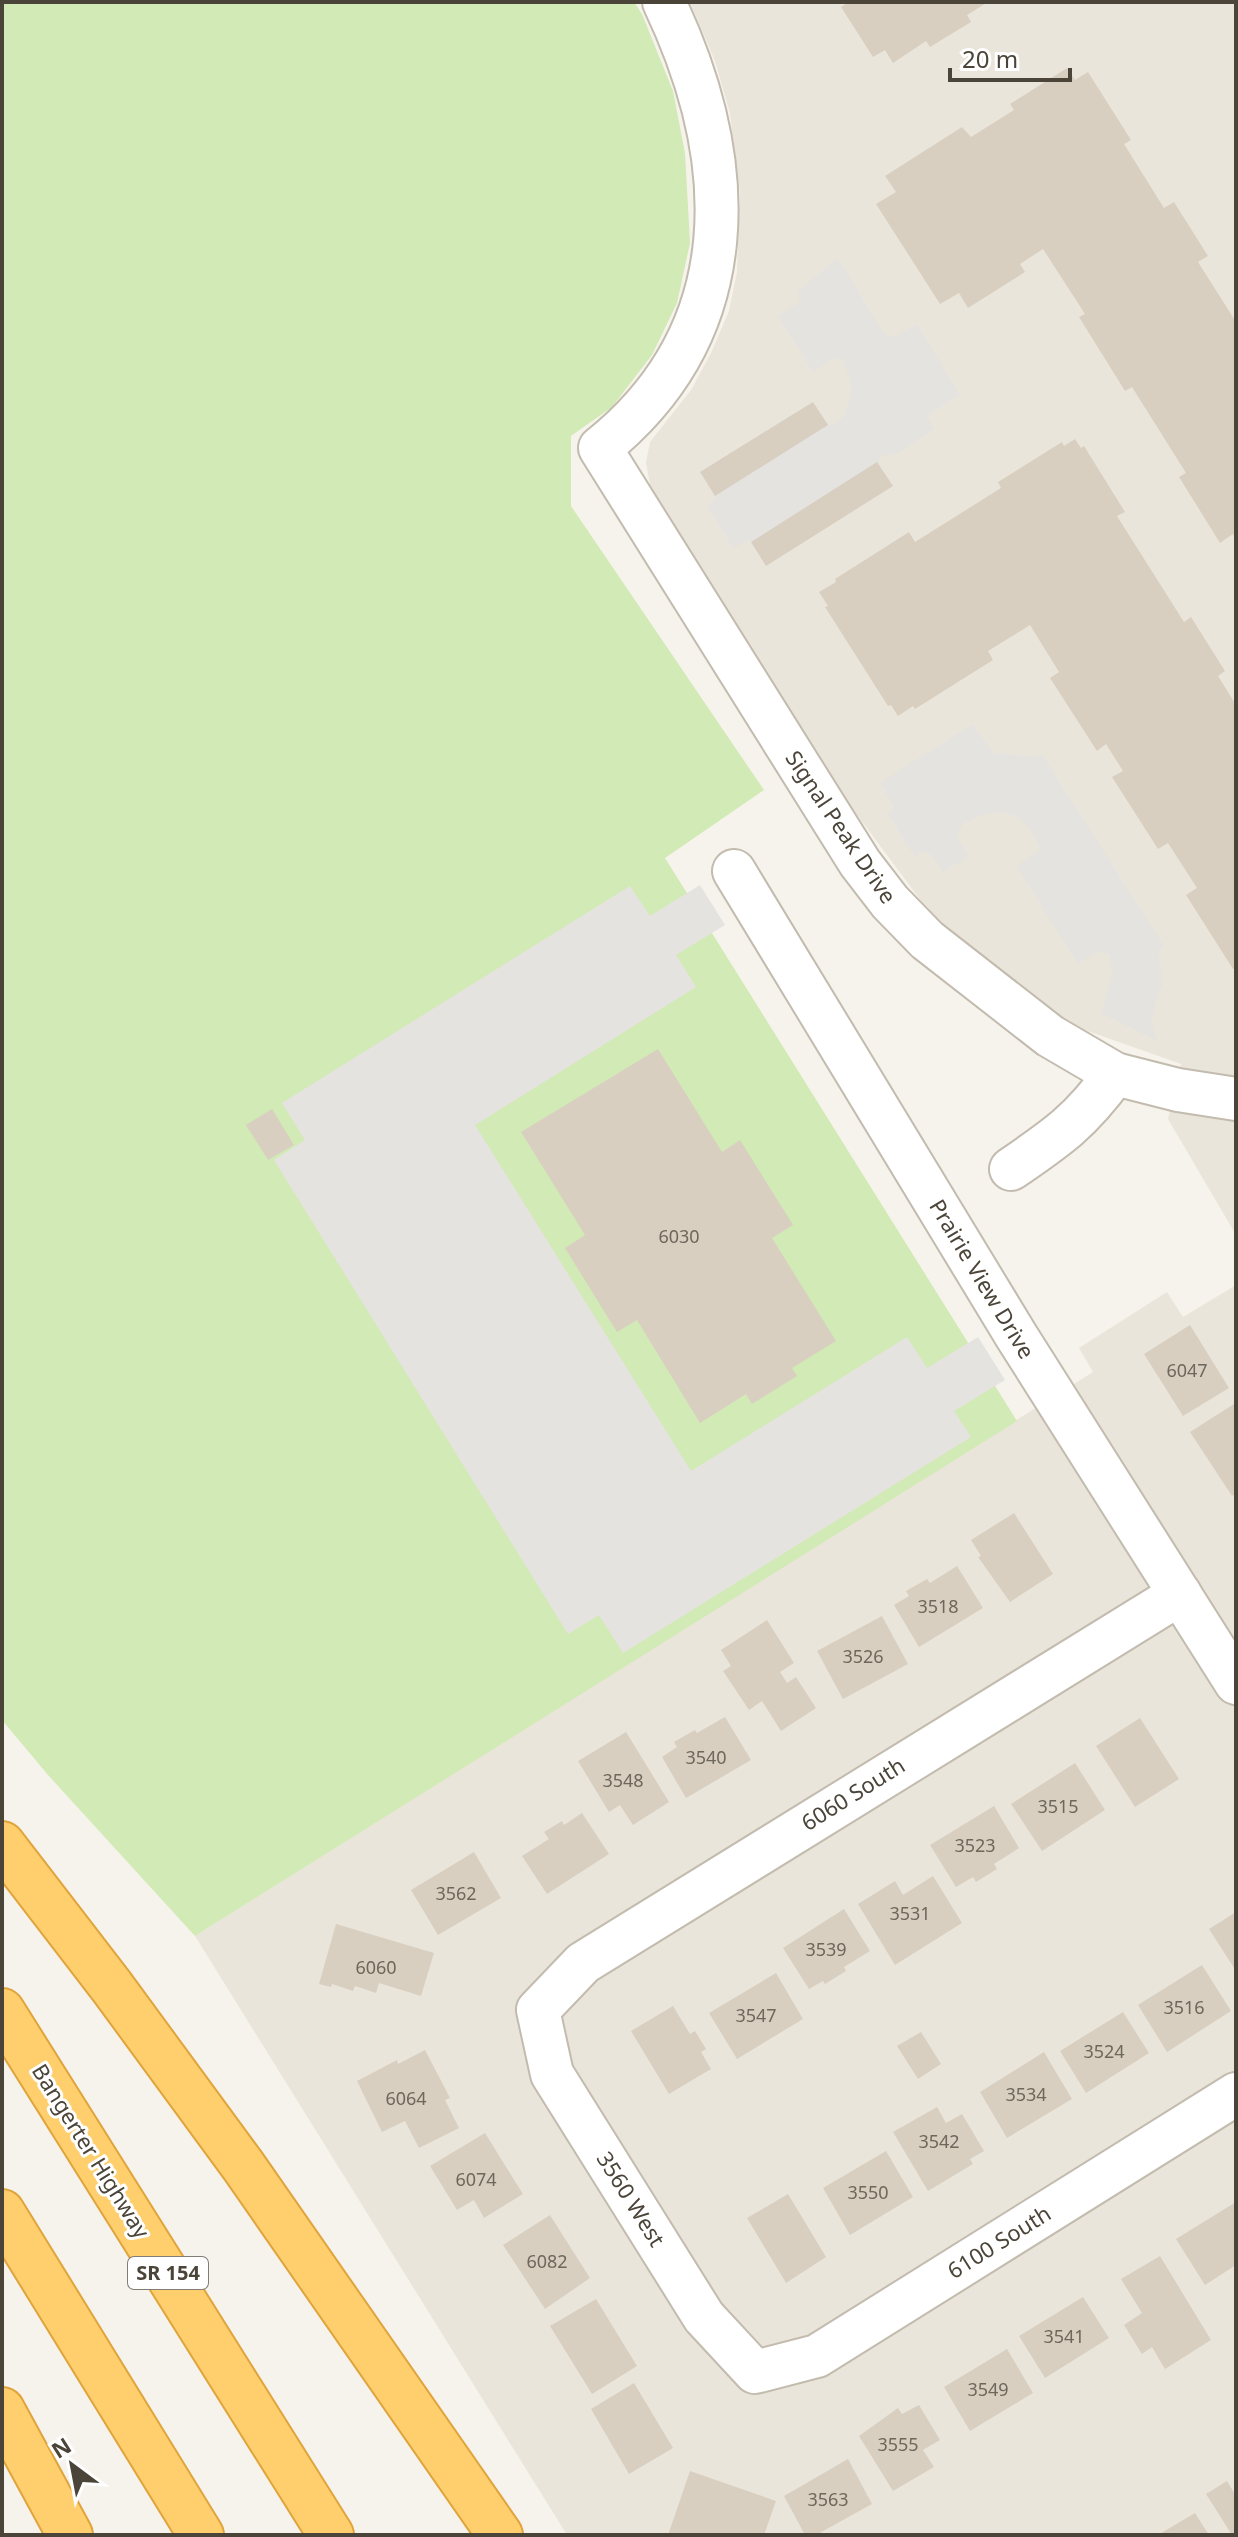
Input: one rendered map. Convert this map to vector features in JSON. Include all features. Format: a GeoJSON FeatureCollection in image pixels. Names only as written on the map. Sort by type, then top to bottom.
{"type":"FeatureCollection","features":[{"type":"Feature","properties":{"kind":"highway"},"geometry":{"type":"LineString","coordinates":[[2,1844],[244,2167],[500,2535]]}},
{"type":"Feature","properties":{"kind":"highway","name":"Bangerter Highway"},"geometry":{"type":"LineString","coordinates":[[2,2011],[331,2535]]}},
{"type":"Feature","properties":{"kind":"highway"},"geometry":{"type":"LineString","coordinates":[[2,2212],[201,2535]]}},
{"type":"Feature","properties":{"kind":"highway"},"geometry":{"type":"LineString","coordinates":[[2,2410],[70,2535]]}},
{"type":"Feature","properties":{"kind":"street","name":"Signal Peak Drive"},"geometry":{"type":"LineString","coordinates":[[664,2],[695,75],[704,114],[717,205],[716,252],[706,293],[691,334],[677,360],[642,409],[600,448],[860,863],[890,902],[927,940],[1050,1036],[1115,1074],[1178,1090],[1236,1099]]}},
{"type":"Feature","properties":{"kind":"street","name":"Prairie View Drive"},"geometry":{"type":"LineString","coordinates":[[734,871],[1017,1337],[1236,1683]]}},
{"type":"Feature","properties":{"kind":"street"},"geometry":{"type":"LineString","coordinates":[[1011,1169],[1063,1134],[1092,1107],[1115,1074]]}},
{"type":"Feature","properties":{"kind":"street","name":"6060 South"},"geometry":{"type":"LineString","coordinates":[[538,2010],[583,1963],[595,1955],[1180,1594]]}},
{"type":"Feature","properties":{"kind":"street","name":"3560 West"},"geometry":{"type":"LineString","coordinates":[[538,2010],[552,2074],[704,2317],[755,2372]]}},
{"type":"Feature","properties":{"kind":"street","name":"6100 South"},"geometry":{"type":"LineString","coordinates":[[755,2372],[817,2356],[1236,2094]]}},
{"type":"Feature","properties":{"kind":"shaded area"},"geometry":{"type":"Polygon","coordinates":[[[690,2],[1236,2],[1236,1235],[1168,1119],[1181,1064],[1067,1021],[936,921],[843,796],[651,490],[646,463],[650,442],[691,390],[711,353],[729,311],[737,272],[740,194],[730,113],[715,61],[690,2]]]}},
{"type":"Feature","properties":{"kind":"shaded area"},"geometry":{"type":"Polygon","coordinates":[[[836,259],[888,337],[917,324],[960,395],[931,413],[928,418],[935,429],[899,453],[880,456],[879,464],[893,486],[766,566],[749,540],[733,548],[707,506],[715,500],[715,496],[700,472],[813,402],[829,425],[835,425],[845,414],[851,384],[843,360],[835,358],[813,372],[777,316],[801,301],[797,292],[836,259]]]}},
{"type":"Feature","properties":{"kind":"shaded area"},"geometry":{"type":"Polygon","coordinates":[[[972,724],[994,753],[1037,757],[1042,754],[1164,946],[1159,952],[1162,986],[1152,1023],[1157,1041],[1101,1013],[1113,972],[1109,955],[1098,951],[1078,964],[1016,866],[1041,850],[1028,826],[1018,817],[994,813],[963,824],[957,836],[969,856],[943,872],[931,854],[922,852],[915,857],[888,815],[894,807],[880,783],[972,724]]]}},
{"type":"Feature","properties":{"kind":"shaded area"},"geometry":{"type":"Polygon","coordinates":[[[700,885],[725,925],[676,955],[696,987],[475,1125],[691,1471],[907,1337],[927,1368],[978,1337],[1005,1380],[954,1411],[971,1437],[623,1653],[599,1615],[568,1634],[274,1160],[305,1140],[282,1103],[630,886],[650,916],[700,885]]]}},
{"type":"Feature","properties":{"kind":"shaded area"},"geometry":{"type":"Polygon","coordinates":[[[1236,1285],[1236,2535],[567,2535],[195,1936],[1093,1372],[1079,1348],[1167,1292],[1183,1317],[1236,1285]]]}},
{"type":"Feature","properties":{"kind":"green space"},"geometry":{"type":"Polygon","coordinates":[[[2,2],[634,2],[642,14],[673,91],[685,153],[690,243],[677,303],[652,355],[612,407],[571,436],[571,506],[764,790],[665,858],[1017,1421],[195,1936],[2,1720],[2,2]]]}},
{"type":"Feature","properties":{"kind":"building"},"geometry":{"type":"Polygon","coordinates":[[[849,2],[988,2],[967,15],[971,22],[930,47],[926,41],[893,63],[885,50],[873,57],[841,7],[849,2]]]}},
{"type":"Feature","properties":{"kind":"building"},"geometry":{"type":"Polygon","coordinates":[[[1067,68],[1075,80],[1088,72],[1131,140],[1124,144],[1164,208],[1174,202],[1208,256],[1198,262],[1236,322],[1236,540],[1233,534],[1220,543],[1179,477],[1186,473],[1132,387],[1125,391],[1079,317],[1085,314],[1043,249],[1020,264],[1025,272],[968,308],[959,293],[940,304],[876,204],[896,192],[885,176],[962,127],[971,137],[1014,110],[1010,104],[1067,68]]]}},
{"type":"Feature","properties":{"kind":"building"},"geometry":{"type":"Polygon","coordinates":[[[813,402],[828,425],[715,496],[700,472],[813,402]]]}},
{"type":"Feature","properties":{"kind":"building"},"geometry":{"type":"Polygon","coordinates":[[[1075,439],[1081,448],[1084,446],[1125,512],[1117,516],[1184,622],[1191,617],[1225,671],[1218,676],[1236,705],[1236,968],[1233,969],[1186,895],[1197,888],[1168,843],[1158,849],[1112,777],[1123,771],[1106,744],[1097,751],[1050,678],[1059,672],[1030,625],[988,651],[993,660],[915,709],[913,706],[898,716],[891,705],[888,706],[825,607],[828,606],[819,592],[909,532],[915,542],[1001,488],[998,482],[1062,442],[1064,446],[1075,439]]]}},
{"type":"Feature","properties":{"kind":"building"},"geometry":{"type":"Polygon","coordinates":[[[877,462],[893,486],[766,566],[751,542],[877,462]]]}},
{"type":"Feature","properties":{"kind":"building"},"geometry":{"type":"Polygon","coordinates":[[[658,1049],[722,1152],[740,1140],[793,1225],[772,1238],[836,1341],[792,1368],[797,1376],[752,1404],[746,1394],[700,1423],[637,1320],[617,1332],[565,1248],[585,1235],[521,1132],[658,1049]]]}},
{"type":"Feature","properties":{"kind":"building"},"geometry":{"type":"Polygon","coordinates":[[[272,1109],[294,1145],[268,1160],[246,1125],[272,1109]]]}},
{"type":"Feature","properties":{"kind":"building"},"geometry":{"type":"Polygon","coordinates":[[[1190,1325],[1229,1388],[1183,1416],[1144,1354],[1190,1325]]]}},
{"type":"Feature","properties":{"kind":"building"},"geometry":{"type":"Polygon","coordinates":[[[1234,1404],[1236,1493],[1232,1496],[1190,1432],[1234,1404]]]}},
{"type":"Feature","properties":{"kind":"building"},"geometry":{"type":"Polygon","coordinates":[[[1014,1513],[1053,1574],[1010,1602],[978,1557],[981,1556],[971,1540],[1014,1513]]]}},
{"type":"Feature","properties":{"kind":"building"},"geometry":{"type":"Polygon","coordinates":[[[957,1566],[983,1608],[919,1647],[894,1605],[909,1596],[906,1591],[927,1579],[930,1583],[957,1566]]]}},
{"type":"Feature","properties":{"kind":"building"},"geometry":{"type":"Polygon","coordinates":[[[882,1616],[908,1664],[843,1699],[817,1651],[882,1616]]]}},
{"type":"Feature","properties":{"kind":"building"},"geometry":{"type":"Polygon","coordinates":[[[767,1620],[794,1663],[780,1672],[787,1683],[796,1677],[816,1708],[781,1731],[762,1701],[749,1710],[723,1671],[731,1666],[721,1650],[767,1620]]]}},
{"type":"Feature","properties":{"kind":"building"},"geometry":{"type":"Polygon","coordinates":[[[725,1717],[751,1760],[686,1798],[662,1757],[677,1747],[674,1742],[725,1717]]]}},
{"type":"Feature","properties":{"kind":"building"},"geometry":{"type":"Polygon","coordinates":[[[1140,1718],[1179,1779],[1135,1807],[1096,1746],[1140,1718]]]}},
{"type":"Feature","properties":{"kind":"building"},"geometry":{"type":"Polygon","coordinates":[[[626,1732],[669,1802],[633,1825],[620,1805],[609,1812],[578,1761],[626,1732]]]}},
{"type":"Feature","properties":{"kind":"building"},"geometry":{"type":"Polygon","coordinates":[[[1075,1763],[1105,1810],[1042,1851],[1011,1804],[1075,1763]]]}},
{"type":"Feature","properties":{"kind":"building"},"geometry":{"type":"Polygon","coordinates":[[[994,1806],[1019,1848],[994,1864],[997,1869],[976,1882],[973,1877],[956,1887],[930,1845],[994,1806]]]}},
{"type":"Feature","properties":{"kind":"building"},"geometry":{"type":"Polygon","coordinates":[[[582,1813],[609,1854],[547,1894],[522,1856],[549,1839],[544,1832],[562,1821],[564,1825],[582,1813]]]}},
{"type":"Feature","properties":{"kind":"building"},"geometry":{"type":"Polygon","coordinates":[[[474,1852],[501,1898],[438,1935],[411,1890],[474,1852]]]}},
{"type":"Feature","properties":{"kind":"building"},"geometry":{"type":"Polygon","coordinates":[[[933,1876],[962,1923],[895,1965],[858,1904],[895,1881],[903,1895],[933,1876]]]}},
{"type":"Feature","properties":{"kind":"building"},"geometry":{"type":"Polygon","coordinates":[[[844,1909],[870,1951],[844,1967],[846,1971],[825,1984],[823,1981],[809,1989],[783,1948],[844,1909]]]}},
{"type":"Feature","properties":{"kind":"building"},"geometry":{"type":"Polygon","coordinates":[[[1236,1912],[1236,1971],[1209,1929],[1236,1912]]]}},
{"type":"Feature","properties":{"kind":"building"},"geometry":{"type":"Polygon","coordinates":[[[336,1924],[434,1953],[421,1996],[379,1983],[376,1993],[355,1986],[353,1991],[332,1984],[331,1987],[319,1984],[336,1924]]]}},
{"type":"Feature","properties":{"kind":"building"},"geometry":{"type":"Polygon","coordinates":[[[1202,1965],[1231,2011],[1167,2052],[1138,2005],[1202,1965]]]}},
{"type":"Feature","properties":{"kind":"building"},"geometry":{"type":"Polygon","coordinates":[[[776,1973],[803,2019],[737,2059],[709,2013],[776,1973]]]}},
{"type":"Feature","properties":{"kind":"building"},"geometry":{"type":"Polygon","coordinates":[[[673,2006],[690,2034],[695,2031],[706,2049],[701,2052],[711,2069],[669,2094],[631,2031],[673,2006]]]}},
{"type":"Feature","properties":{"kind":"building"},"geometry":{"type":"Polygon","coordinates":[[[1123,2012],[1149,2053],[1086,2093],[1060,2051],[1123,2012]]]}},
{"type":"Feature","properties":{"kind":"building"},"geometry":{"type":"Polygon","coordinates":[[[921,2032],[941,2064],[918,2079],[897,2046],[921,2032]]]}},
{"type":"Feature","properties":{"kind":"building"},"geometry":{"type":"Polygon","coordinates":[[[425,2050],[450,2098],[445,2100],[459,2128],[419,2148],[405,2121],[382,2132],[357,2081],[397,2060],[398,2064],[425,2050]]]}},
{"type":"Feature","properties":{"kind":"building"},"geometry":{"type":"Polygon","coordinates":[[[1044,2052],[1072,2099],[1007,2138],[980,2092],[1044,2052]]]}},
{"type":"Feature","properties":{"kind":"building"},"geometry":{"type":"Polygon","coordinates":[[[937,2107],[946,2123],[962,2114],[984,2151],[970,2159],[973,2164],[928,2191],[893,2132],[937,2107]]]}},
{"type":"Feature","properties":{"kind":"building"},"geometry":{"type":"Polygon","coordinates":[[[485,2133],[523,2194],[484,2218],[474,2200],[457,2210],[430,2166],[485,2133]]]}},
{"type":"Feature","properties":{"kind":"building"},"geometry":{"type":"Polygon","coordinates":[[[886,2151],[913,2197],[850,2235],[823,2188],[886,2151]]]}},
{"type":"Feature","properties":{"kind":"building"},"geometry":{"type":"Polygon","coordinates":[[[788,2194],[826,2257],[786,2283],[747,2218],[788,2194]]]}},
{"type":"Feature","properties":{"kind":"building"},"geometry":{"type":"Polygon","coordinates":[[[1236,2202],[1236,2265],[1205,2285],[1176,2239],[1236,2202]]]}},
{"type":"Feature","properties":{"kind":"building"},"geometry":{"type":"Polygon","coordinates":[[[550,2215],[590,2278],[545,2309],[503,2245],[550,2215]]]}},
{"type":"Feature","properties":{"kind":"building"},"geometry":{"type":"Polygon","coordinates":[[[1160,2256],[1211,2340],[1165,2369],[1152,2347],[1142,2354],[1124,2325],[1142,2313],[1121,2279],[1160,2256]]]}},
{"type":"Feature","properties":{"kind":"building"},"geometry":{"type":"Polygon","coordinates":[[[1083,2297],[1109,2338],[1045,2378],[1019,2336],[1083,2297]]]}},
{"type":"Feature","properties":{"kind":"building"},"geometry":{"type":"Polygon","coordinates":[[[596,2299],[637,2366],[592,2394],[550,2326],[596,2299]]]}},
{"type":"Feature","properties":{"kind":"building"},"geometry":{"type":"Polygon","coordinates":[[[1007,2349],[1033,2393],[970,2431],[944,2387],[1007,2349]]]}},
{"type":"Feature","properties":{"kind":"building"},"geometry":{"type":"Polygon","coordinates":[[[634,2383],[673,2448],[629,2474],[591,2409],[634,2383]]]}},
{"type":"Feature","properties":{"kind":"building"},"geometry":{"type":"Polygon","coordinates":[[[919,2405],[940,2440],[923,2450],[934,2467],[893,2491],[859,2436],[898,2408],[902,2414],[919,2405]]]}},
{"type":"Feature","properties":{"kind":"building"},"geometry":{"type":"Polygon","coordinates":[[[848,2459],[872,2504],[816,2535],[805,2535],[784,2496],[848,2459]]]}},
{"type":"Feature","properties":{"kind":"building"},"geometry":{"type":"Polygon","coordinates":[[[690,2471],[776,2501],[764,2535],[668,2535],[690,2471]]]}},
{"type":"Feature","properties":{"kind":"building"},"geometry":{"type":"Polygon","coordinates":[[[1227,2481],[1236,2496],[1236,2535],[1232,2535],[1206,2494],[1227,2481]]]}},
{"type":"Feature","properties":{"kind":"building"},"geometry":{"type":"Polygon","coordinates":[[[1195,2513],[1209,2535],[1158,2535],[1195,2513]]]}}]}
